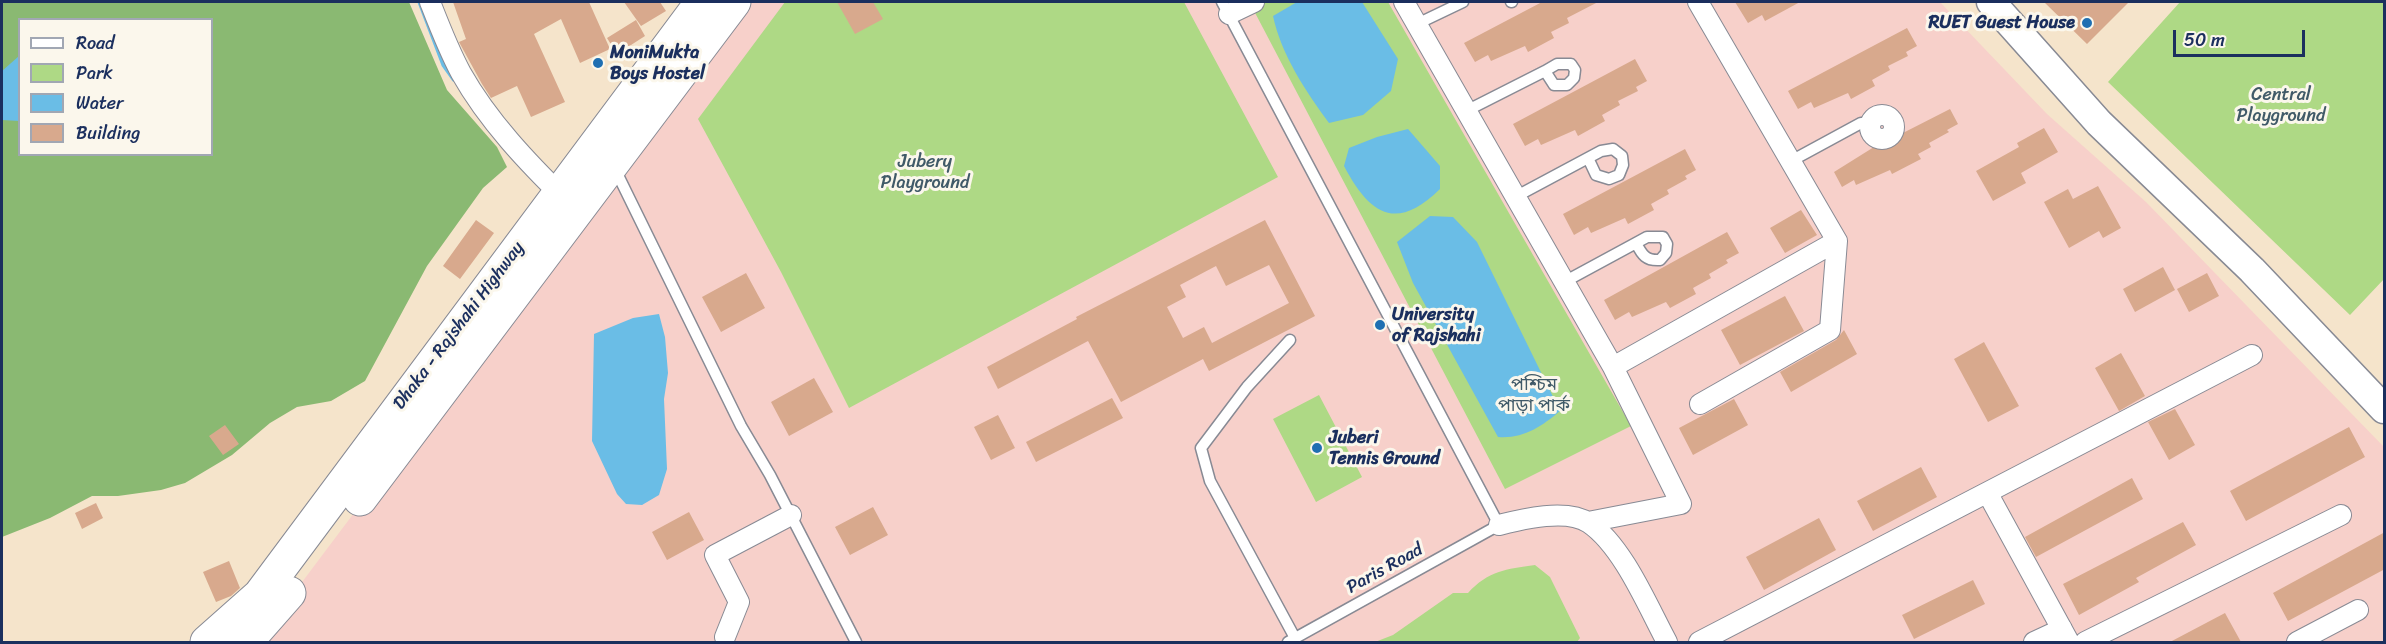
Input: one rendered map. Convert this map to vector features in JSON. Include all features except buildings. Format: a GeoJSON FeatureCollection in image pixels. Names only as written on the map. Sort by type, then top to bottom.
{"type":"FeatureCollection","features":[{"type":"Feature","properties":{"kind":"highway","name":"Dhaka - Rajshahi Highway"},"geometry":{"type":"LineString","coordinates":[[246,642],[278,608],[568,202],[702,2]]}},
{"type":"Feature","properties":{"kind":"highway","name":"Dhaka - Rajshahi Highway"},"geometry":{"type":"LineString","coordinates":[[207,642],[260,595],[568,202],[613,164],[734,2]]}},
{"type":"Feature","properties":{"kind":"main road"},"geometry":{"type":"LineString","coordinates":[[1991,2],[2100,123],[2252,270],[2385,410]]}},
{"type":"Feature","properties":{"kind":"main road"},"geometry":{"type":"LineString","coordinates":[[2015,2],[2112,111],[2299,291],[2385,382]]}},
{"type":"Feature","properties":{"kind":"street"},"geometry":{"type":"LineString","coordinates":[[430,2],[461,73],[481,102],[500,128],[568,202]]}},
{"type":"Feature","properties":{"kind":"street"},"geometry":{"type":"LineString","coordinates":[[1226,8],[1254,2]]}},
{"type":"Feature","properties":{"kind":"street"},"geometry":{"type":"LineString","coordinates":[[1404,2],[1613,366],[1681,504],[1588,522],[1560,516],[1530,517],[1499,525]]}},
{"type":"Feature","properties":{"kind":"street"},"geometry":{"type":"LineString","coordinates":[[1698,2],[1837,241],[1830,330],[1700,404]]}},
{"type":"Feature","properties":{"kind":"street"},"geometry":{"type":"LineString","coordinates":[[1613,366],[1837,241]]}},
{"type":"Feature","properties":{"kind":"street"},"geometry":{"type":"LineString","coordinates":[[1699,642],[1988,495],[2252,355]]}},
{"type":"Feature","properties":{"kind":"street"},"geometry":{"type":"LineString","coordinates":[[1988,495],[2065,636],[2034,642]]}},
{"type":"Feature","properties":{"kind":"street"},"geometry":{"type":"LineString","coordinates":[[725,637],[739,602],[715,555],[791,515]]}},
{"type":"Feature","properties":{"kind":"street"},"geometry":{"type":"LineString","coordinates":[[2085,642],[2341,515]]}},
{"type":"Feature","properties":{"kind":"street"},"geometry":{"type":"LineString","coordinates":[[1588,522],[1610,544],[1629,573],[1667,642]]}},
{"type":"Feature","properties":{"kind":"street"},"geometry":{"type":"LineString","coordinates":[[2297,642],[2358,610]]}},
{"type":"Feature","properties":{"kind":"lane"},"geometry":{"type":"LineString","coordinates":[[1417,24],[1463,2]]}},
{"type":"Feature","properties":{"kind":"lane"},"geometry":{"type":"LineString","coordinates":[[1226,8],[1499,525]]}},
{"type":"Feature","properties":{"kind":"lane"},"geometry":{"type":"LineString","coordinates":[[1466,111],[1545,71]]}},
{"type":"Feature","properties":{"kind":"lane"},"geometry":{"type":"LineString","coordinates":[[1791,161],[1861,123],[1870,123]]}},
{"type":"Feature","properties":{"kind":"lane"},"geometry":{"type":"LineString","coordinates":[[1515,197],[1588,158]]}},
{"type":"Feature","properties":{"kind":"lane"},"geometry":{"type":"LineString","coordinates":[[613,164],[741,426],[791,515],[856,642]]}},
{"type":"Feature","properties":{"kind":"lane"},"geometry":{"type":"LineString","coordinates":[[1564,282],[1636,243]]}},
{"type":"Feature","properties":{"kind":"lane"},"geometry":{"type":"LineString","coordinates":[[1290,340],[1247,387],[1202,448],[1210,481],[1292,640]]}},
{"type":"Feature","properties":{"kind":"lane","name":"Paris Road"},"geometry":{"type":"LineString","coordinates":[[1292,640],[1499,525]]}},
{"type":"Feature","properties":{"kind":"shaded area","name":"University of Rajshahi"},"geometry":{"type":"Polygon","coordinates":[[[738,2],[1940,2],[2047,114],[2146,202],[2384,447],[2384,642],[257,642],[738,2]]]}},
{"type":"Feature","properties":{"kind":"green space"},"geometry":{"type":"Polygon","coordinates":[[[2,2],[409,2],[447,90],[497,147],[507,167],[483,188],[427,266],[365,381],[331,401],[297,407],[270,423],[232,455],[185,483],[161,490],[118,496],[92,496],[50,518],[2,537],[2,2]]]}},
{"type":"Feature","properties":{"kind":"green space","name":"Jubery Playground"},"geometry":{"type":"Polygon","coordinates":[[[785,2],[1184,2],[1278,177],[849,408],[781,272],[698,119],[785,2]]]}},
{"type":"Feature","properties":{"kind":"green space","name":"পশ্চিম পাড়া পার্ক"},"geometry":{"type":"Polygon","coordinates":[[[1263,2],[1388,2],[1631,426],[1505,489],[1252,7],[1263,2]]]}},
{"type":"Feature","properties":{"kind":"green space","name":"Central Playground"},"geometry":{"type":"Polygon","coordinates":[[[2180,2],[2384,2],[2384,279],[2350,315],[2108,82],[2180,2]]]}},
{"type":"Feature","properties":{"kind":"green space","name":"Juberi Tennis Ground"},"geometry":{"type":"Polygon","coordinates":[[[1319,395],[1362,477],[1316,502],[1273,419],[1319,395]]]}},
{"type":"Feature","properties":{"kind":"green space"},"geometry":{"type":"Polygon","coordinates":[[[1535,565],[1550,577],[1580,638],[1577,642],[1375,642],[1393,635],[1453,593],[1468,593],[1483,580],[1498,572],[1535,565]]]}},
{"type":"Feature","properties":{"kind":"water"},"geometry":{"type":"Polygon","coordinates":[[[1297,2],[1362,2],[1398,59],[1391,91],[1363,115],[1329,123],[1295,72],[1282,44],[1273,16],[1297,2]]]}},
{"type":"Feature","properties":{"kind":"water"},"geometry":{"type":"Polygon","coordinates":[[[18,57],[18,121],[2,120],[2,71],[18,57]]]}},
{"type":"Feature","properties":{"kind":"water"},"geometry":{"type":"Polygon","coordinates":[[[1408,129],[1440,166],[1440,189],[1410,210],[1397,214],[1385,212],[1374,206],[1364,196],[1344,166],[1349,148],[1377,137],[1408,129]]]}},
{"type":"Feature","properties":{"kind":"water"},"geometry":{"type":"Polygon","coordinates":[[[1430,216],[1453,217],[1477,242],[1560,411],[1531,431],[1516,436],[1498,437],[1413,283],[1397,242],[1430,216]]]}},
{"type":"Feature","properties":{"kind":"water"},"geometry":{"type":"Polygon","coordinates":[[[659,314],[665,337],[668,373],[664,399],[667,469],[659,495],[642,505],[626,504],[617,494],[592,441],[594,334],[633,318],[659,314]]]}},
{"type":"Feature","properties":{"kind":"waterway"},"geometry":{"type":"LineString","coordinates":[[420,2],[444,65],[454,79]]}},
{"type":"Feature","properties":{"kind":"place","name":"RUET Guest House"},"geometry":{"type":"Point","coordinates":[2087,23]}},
{"type":"Feature","properties":{"kind":"place","name":"MoniMukta Boys Hostel"},"geometry":{"type":"Point","coordinates":[598,63]}},
{"type":"Feature","properties":{"kind":"place","name":"University of Rajshahi"},"geometry":{"type":"Point","coordinates":[1380,325]}},
{"type":"Feature","properties":{"kind":"place","name":"Juberi Tennis Ground"},"geometry":{"type":"Point","coordinates":[1317,448]}}]}
